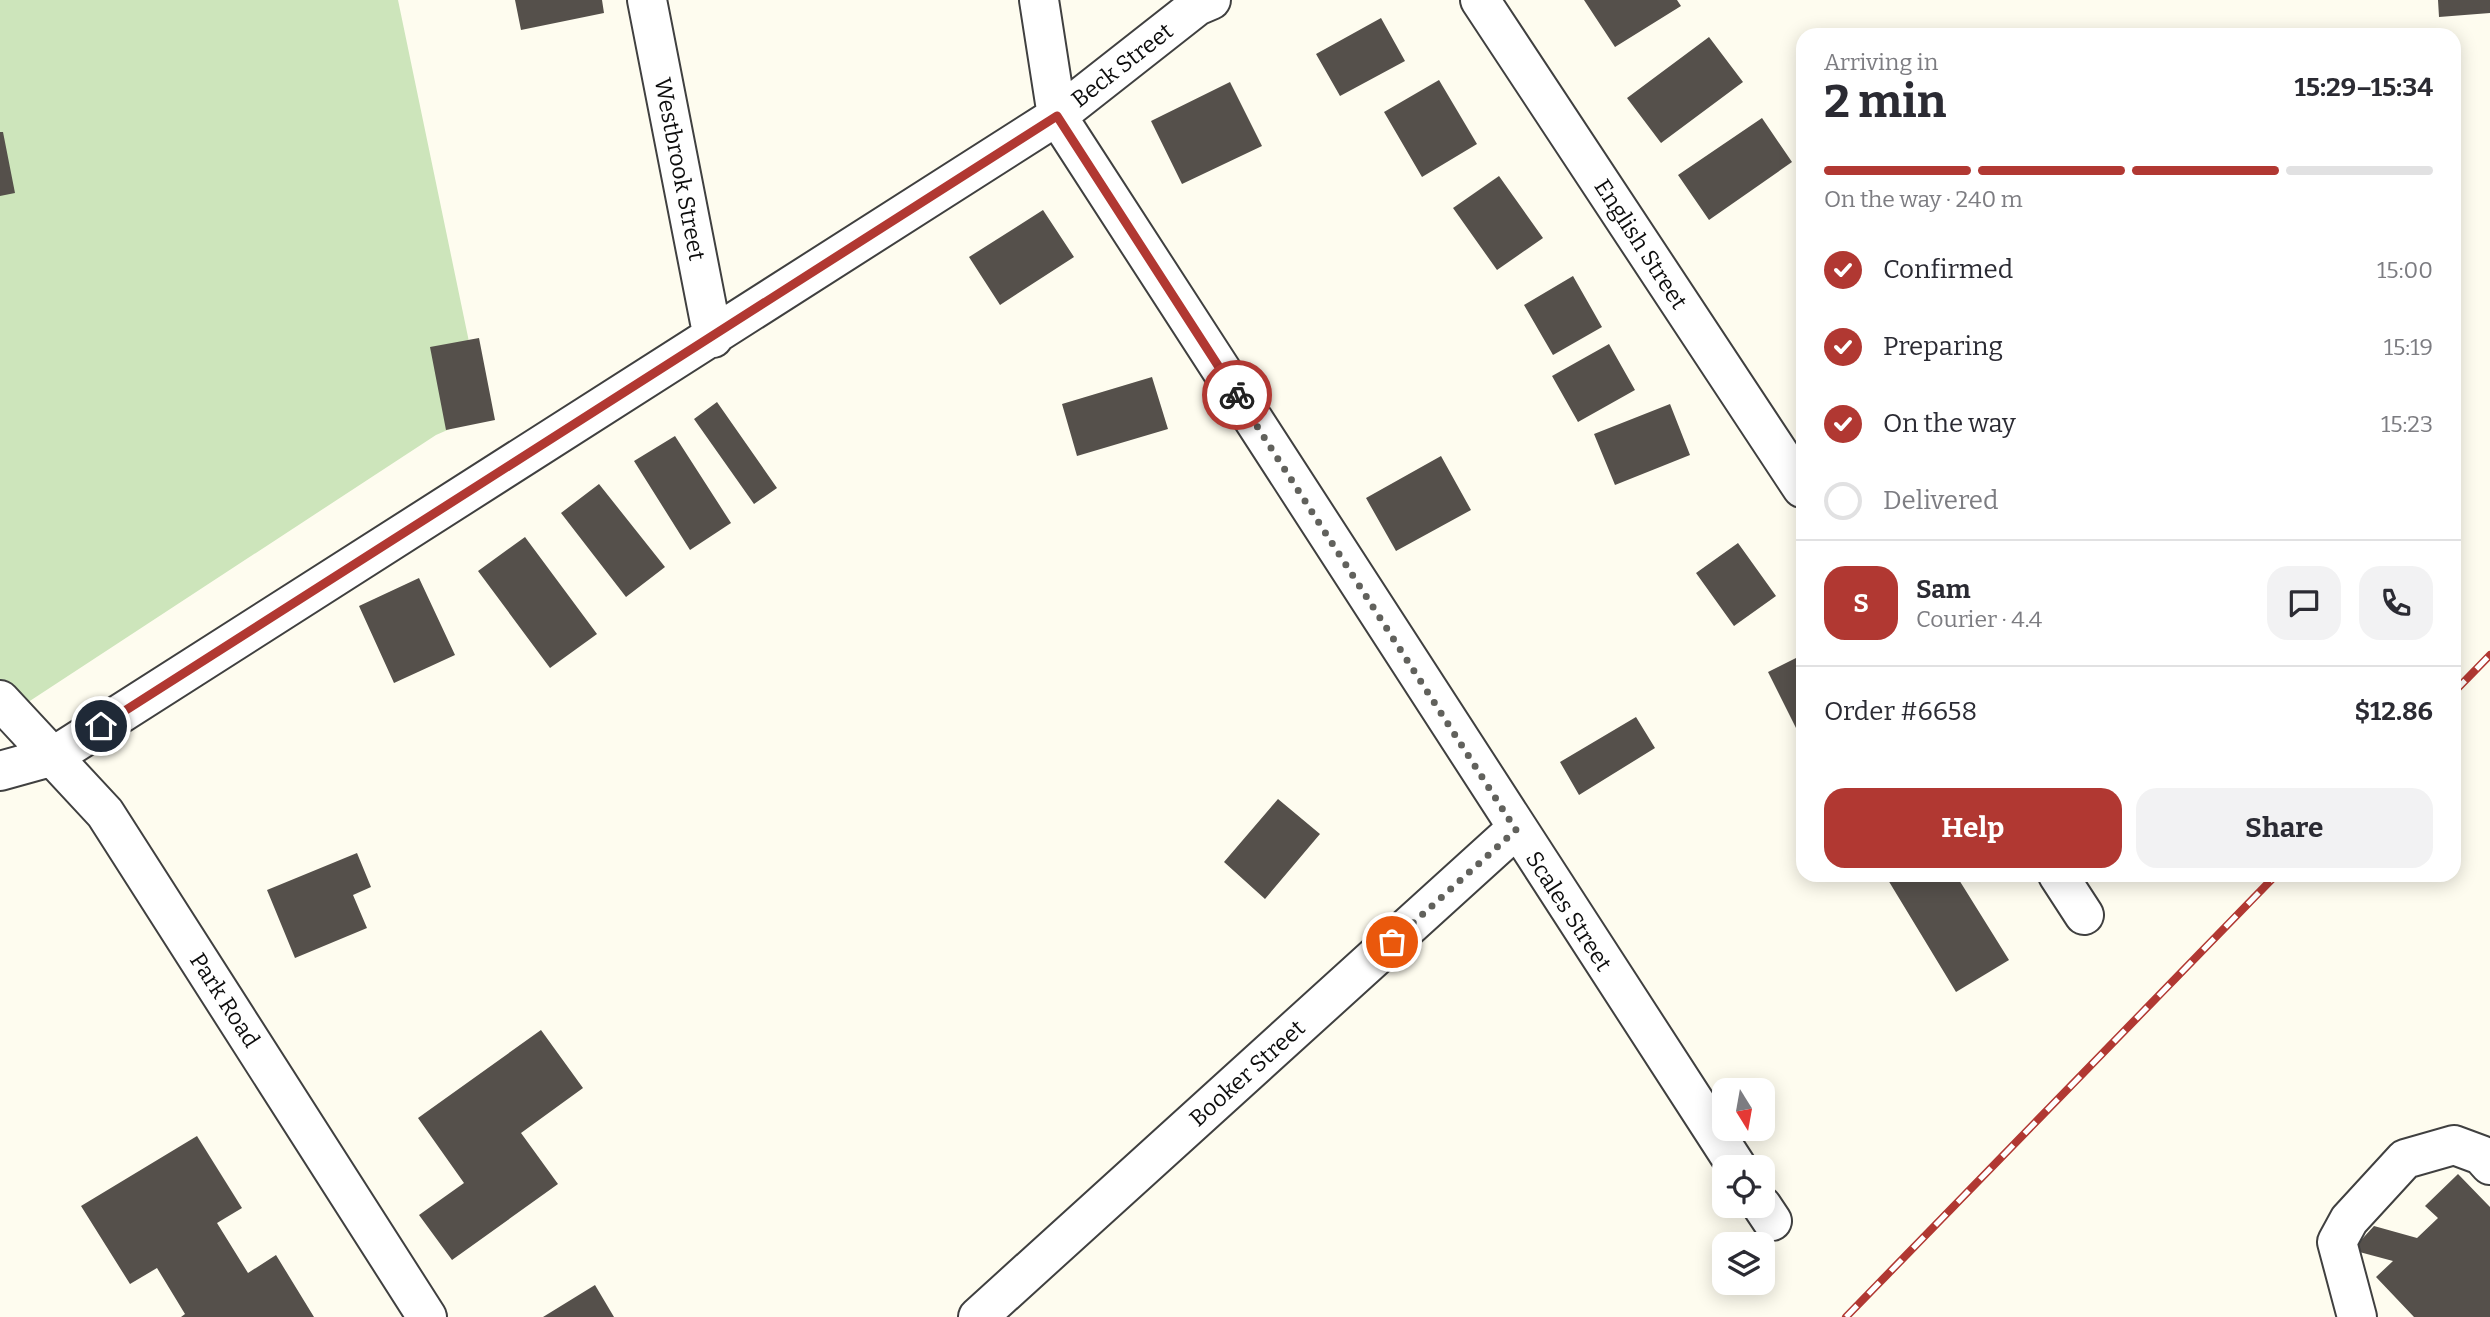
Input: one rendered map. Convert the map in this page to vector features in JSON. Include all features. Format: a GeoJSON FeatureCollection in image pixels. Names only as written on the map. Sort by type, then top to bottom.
{"type":"FeatureCollection","features":[{"type":"Feature","properties":{"kind":"street","name":"Westbrook Street"},"geometry":{"type":"LineString","coordinates":[[647,0],[713,338]]}},
{"type":"Feature","properties":{"kind":"street","name":"Scales Street"},"geometry":{"type":"LineString","coordinates":[[1039,0],[1057,116],[1516,830],[1729,1155]]}},
{"type":"Feature","properties":{"kind":"street","name":"Beck Street"},"geometry":{"type":"LineString","coordinates":[[0,771],[54,756],[713,338],[1057,116],[1197,6],[1210,0]]}},
{"type":"Feature","properties":{"kind":"street","name":"English Street"},"geometry":{"type":"LineString","coordinates":[[1480,0],[1796,479]]}},
{"type":"Feature","properties":{"kind":"street","name":"Park Road"},"geometry":{"type":"LineString","coordinates":[[0,700],[105,813],[427,1317]]}},
{"type":"Feature","properties":{"kind":"street","name":"Booker Street"},"geometry":{"type":"LineString","coordinates":[[978,1317],[1516,830]]}},
{"type":"Feature","properties":{"kind":"street"},"geometry":{"type":"LineString","coordinates":[[2062,882],[2084,915]]}},
{"type":"Feature","properties":{"kind":"street"},"geometry":{"type":"LineString","coordinates":[[2357,1317],[2337,1242],[2348,1220],[2405,1159],[2454,1144],[2481,1155],[2490,1165]]}},
{"type":"Feature","properties":{"kind":"green space"},"geometry":{"type":"Polygon","coordinates":[[[0,0],[398,0],[484,414],[436,435],[13,712],[0,705],[0,0]]]}},
{"type":"Feature","properties":{"kind":"building"},"geometry":{"type":"Polygon","coordinates":[[[515,0],[602,0],[604,13],[521,30],[515,0]]]}},
{"type":"Feature","properties":{"kind":"building"},"geometry":{"type":"Polygon","coordinates":[[[1584,0],[1677,0],[1681,6],[1615,47],[1584,0]]]}},
{"type":"Feature","properties":{"kind":"building"},"geometry":{"type":"Polygon","coordinates":[[[2438,0],[2490,0],[2490,13],[2439,17],[2438,0]]]}},
{"type":"Feature","properties":{"kind":"building"},"geometry":{"type":"Polygon","coordinates":[[[1381,18],[1405,61],[1340,96],[1316,54],[1381,18]]]}},
{"type":"Feature","properties":{"kind":"building"},"geometry":{"type":"Polygon","coordinates":[[[1709,37],[1743,82],[1661,143],[1627,98],[1709,37]]]}},
{"type":"Feature","properties":{"kind":"building"},"geometry":{"type":"Polygon","coordinates":[[[1439,80],[1477,144],[1422,177],[1384,112],[1439,80]]]}},
{"type":"Feature","properties":{"kind":"building"},"geometry":{"type":"Polygon","coordinates":[[[1230,82],[1262,146],[1182,184],[1151,121],[1230,82]]]}},
{"type":"Feature","properties":{"kind":"building"},"geometry":{"type":"Polygon","coordinates":[[[1762,118],[1792,162],[1709,220],[1678,175],[1762,118]]]}},
{"type":"Feature","properties":{"kind":"building"},"geometry":{"type":"Polygon","coordinates":[[[0,132],[3,132],[15,193],[0,196],[0,132]]]}},
{"type":"Feature","properties":{"kind":"building"},"geometry":{"type":"Polygon","coordinates":[[[1499,176],[1543,238],[1497,270],[1453,208],[1499,176]]]}},
{"type":"Feature","properties":{"kind":"building"},"geometry":{"type":"Polygon","coordinates":[[[1043,210],[1074,257],[1000,305],[969,257],[1043,210]]]}},
{"type":"Feature","properties":{"kind":"building"},"geometry":{"type":"Polygon","coordinates":[[[1573,276],[1602,327],[1553,355],[1524,305],[1573,276]]]}},
{"type":"Feature","properties":{"kind":"building"},"geometry":{"type":"Polygon","coordinates":[[[479,338],[495,420],[446,430],[430,347],[479,338]]]}},
{"type":"Feature","properties":{"kind":"building"},"geometry":{"type":"Polygon","coordinates":[[[1609,344],[1635,390],[1578,422],[1552,376],[1609,344]]]}},
{"type":"Feature","properties":{"kind":"building"},"geometry":{"type":"Polygon","coordinates":[[[1152,377],[1168,429],[1077,456],[1062,404],[1152,377]]]}},
{"type":"Feature","properties":{"kind":"building"},"geometry":{"type":"Polygon","coordinates":[[[717,402],[777,488],[754,504],[694,419],[717,402]]]}},
{"type":"Feature","properties":{"kind":"building"},"geometry":{"type":"Polygon","coordinates":[[[1670,404],[1690,455],[1615,485],[1594,434],[1670,404]]]}},
{"type":"Feature","properties":{"kind":"building"},"geometry":{"type":"Polygon","coordinates":[[[675,436],[731,523],[690,550],[634,461],[675,436]]]}},
{"type":"Feature","properties":{"kind":"building"},"geometry":{"type":"Polygon","coordinates":[[[1441,456],[1471,510],[1396,551],[1366,498],[1441,456]]]}},
{"type":"Feature","properties":{"kind":"building"},"geometry":{"type":"Polygon","coordinates":[[[599,484],[665,567],[626,597],[561,513],[599,484]]]}},
{"type":"Feature","properties":{"kind":"building"},"geometry":{"type":"Polygon","coordinates":[[[525,537],[597,634],[550,668],[478,571],[525,537]]]}},
{"type":"Feature","properties":{"kind":"building"},"geometry":{"type":"Polygon","coordinates":[[[1738,543],[1776,596],[1734,626],[1696,573],[1738,543]]]}},
{"type":"Feature","properties":{"kind":"building"},"geometry":{"type":"Polygon","coordinates":[[[419,578],[455,655],[394,683],[359,606],[419,578]]]}},
{"type":"Feature","properties":{"kind":"building"},"geometry":{"type":"Polygon","coordinates":[[[1796,658],[1796,728],[1768,672],[1796,658]]]}},
{"type":"Feature","properties":{"kind":"building"},"geometry":{"type":"Polygon","coordinates":[[[1636,717],[1655,748],[1579,795],[1560,762],[1636,717]]]}},
{"type":"Feature","properties":{"kind":"building"},"geometry":{"type":"Polygon","coordinates":[[[1278,799],[1320,834],[1265,899],[1224,862],[1278,799]]]}},
{"type":"Feature","properties":{"kind":"building"},"geometry":{"type":"Polygon","coordinates":[[[357,853],[371,887],[353,895],[367,928],[295,958],[267,890],[357,853]]]}},
{"type":"Feature","properties":{"kind":"building"},"geometry":{"type":"Polygon","coordinates":[[[1889,882],[1960,882],[2009,960],[1956,992],[1889,882]]]}},
{"type":"Feature","properties":{"kind":"building"},"geometry":{"type":"Polygon","coordinates":[[[541,1030],[583,1088],[521,1133],[558,1184],[452,1260],[419,1215],[464,1183],[418,1118],[541,1030]]]}},
{"type":"Feature","properties":{"kind":"building"},"geometry":{"type":"Polygon","coordinates":[[[197,1136],[242,1208],[217,1223],[248,1273],[276,1255],[314,1317],[181,1317],[185,1314],[157,1268],[130,1284],[81,1206],[197,1136]]]}},
{"type":"Feature","properties":{"kind":"building"},"geometry":{"type":"Polygon","coordinates":[[[2458,1174],[2490,1207],[2490,1317],[2414,1317],[2376,1277],[2393,1261],[2352,1250],[2374,1226],[2417,1238],[2438,1218],[2425,1206],[2458,1174]]]}},
{"type":"Feature","properties":{"kind":"building"},"geometry":{"type":"Polygon","coordinates":[[[595,1285],[614,1317],[543,1317],[595,1285]]]}},
{"type":"Feature","properties":{"kind":"railway"},"geometry":{"type":"LineString","coordinates":[[2461,685],[2490,655]]}},
{"type":"Feature","properties":{"kind":"railway"},"geometry":{"type":"LineString","coordinates":[[1846,1317],[2269,882]]}},
{"type":"Feature","properties":{"kind":"way so far"},"geometry":{"type":"LineString","coordinates":[[1237,395],[1516,830],[1392,942]]}},
{"type":"Feature","properties":{"kind":"route"},"geometry":{"type":"LineString","coordinates":[[101,726],[1057,116],[1237,395]]}}]}
